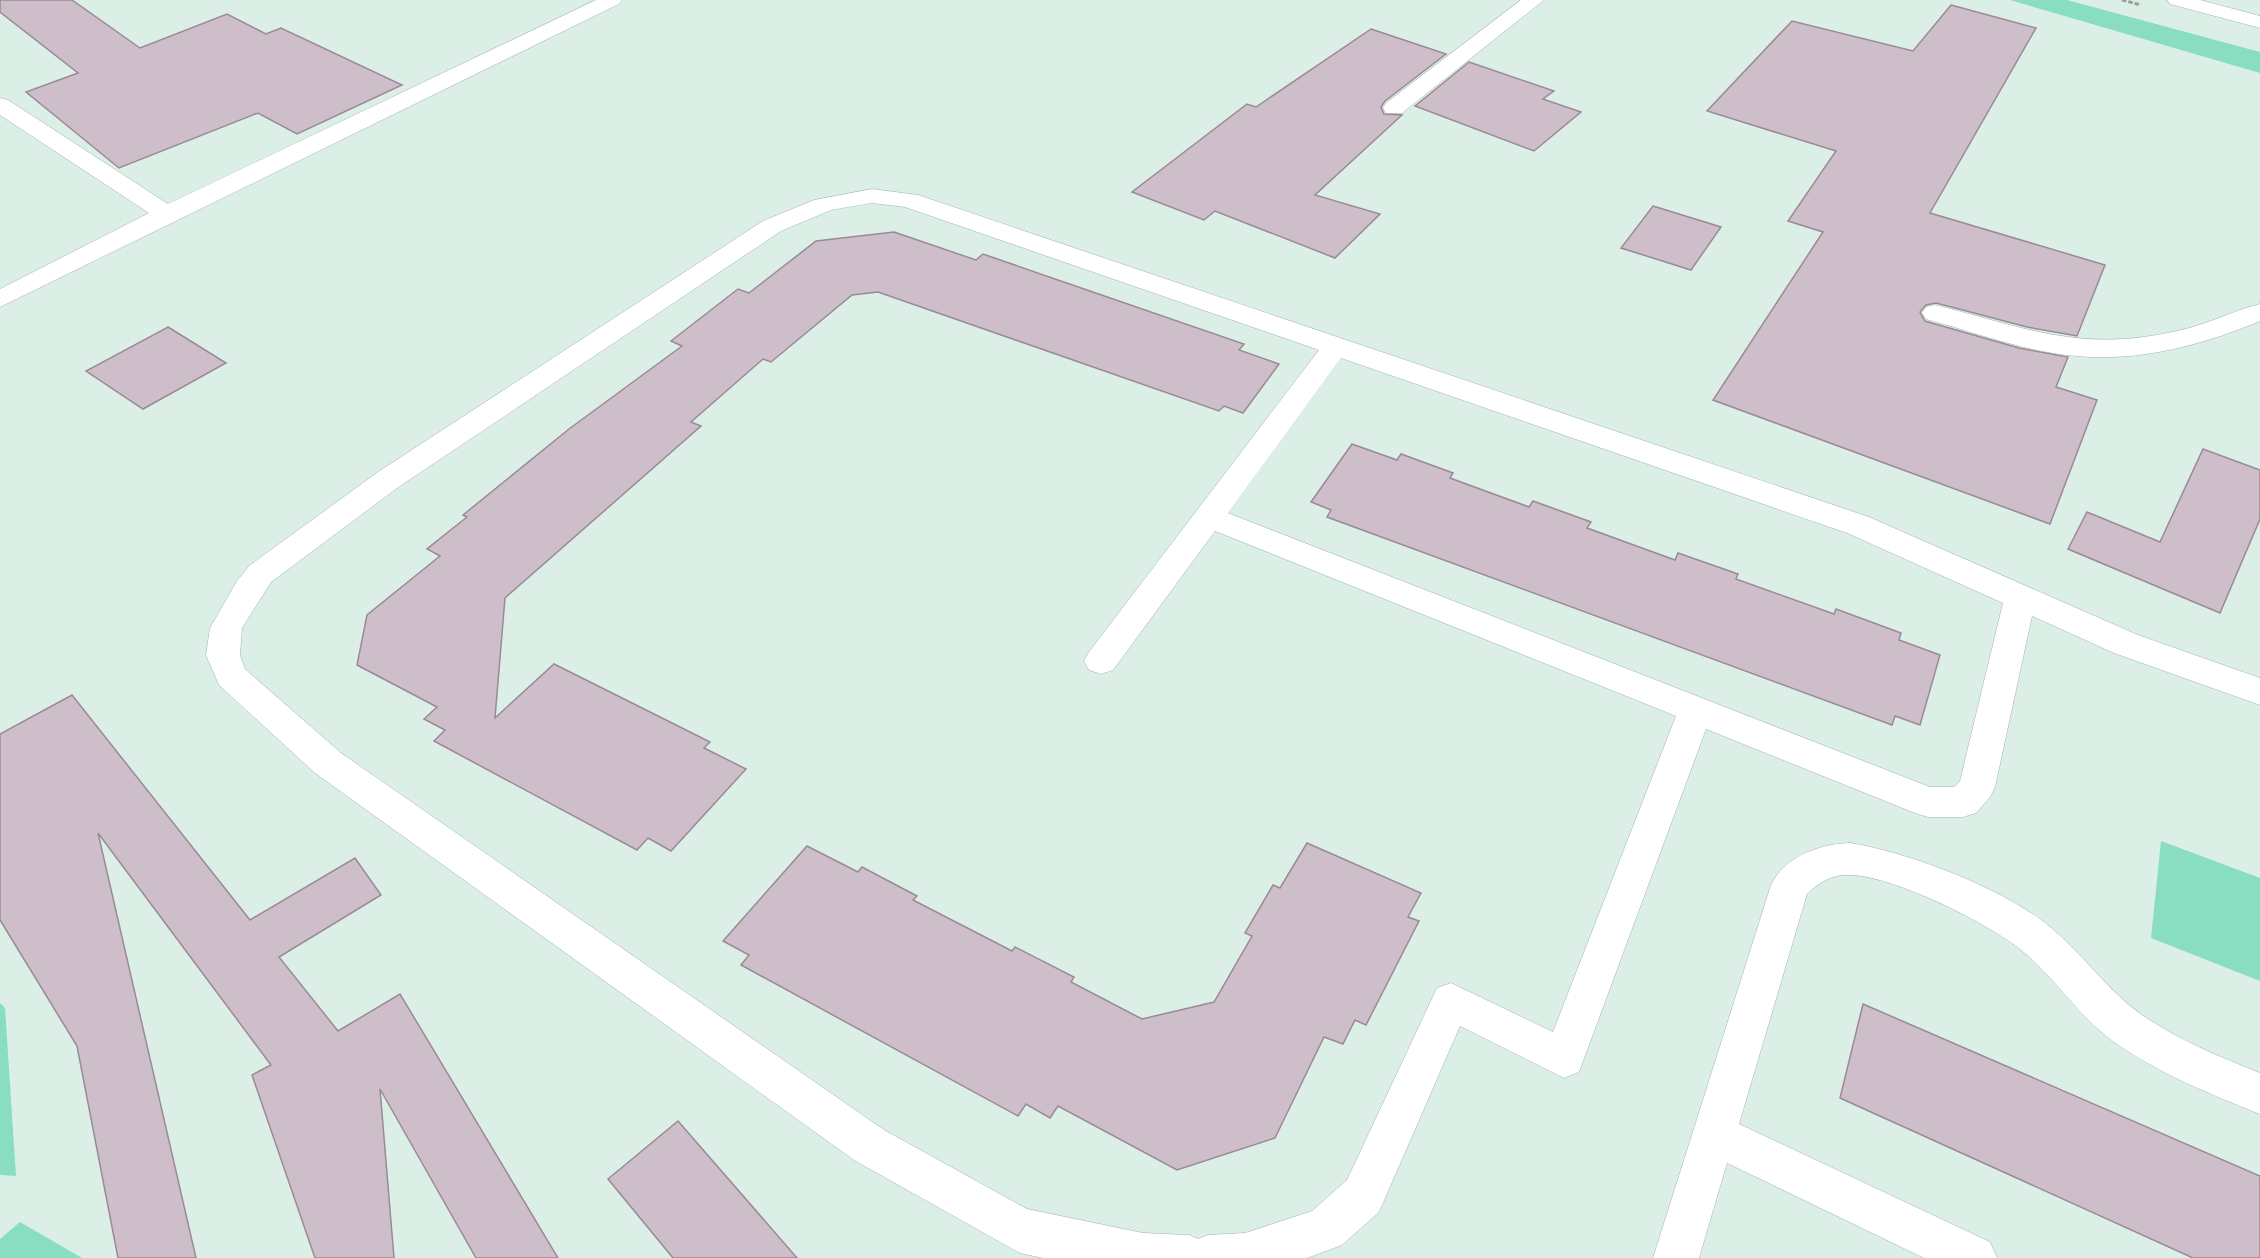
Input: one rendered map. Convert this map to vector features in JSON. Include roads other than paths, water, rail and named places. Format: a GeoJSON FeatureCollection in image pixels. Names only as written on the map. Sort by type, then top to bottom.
{"type":"FeatureCollection","features":[{"type":"Feature","properties":{"kind":"street"},"geometry":{"type":"LineString","coordinates":[[0,299],[167,214],[612,0]]}},
{"type":"Feature","properties":{"kind":"street"},"geometry":{"type":"LineString","coordinates":[[1394,108],[1534,0]]}},
{"type":"Feature","properties":{"kind":"street"},"geometry":{"type":"LineString","coordinates":[[2177,0],[2260,22]]}},
{"type":"Feature","properties":{"kind":"street"},"geometry":{"type":"LineString","coordinates":[[0,105],[167,214]]}},
{"type":"Feature","properties":{"kind":"street"},"geometry":{"type":"LineString","coordinates":[[1189,1258],[1143,1256],[1020,1230],[869,1145],[328,763],[231,676],[223,655],[226,628],[248,589],[261,574],[389,479],[772,226],[817,205],[841,198],[890,196],[909,200],[1858,525],[2020,599],[2126,644],[2260,692]]}},
{"type":"Feature","properties":{"kind":"street"},"geometry":{"type":"LineString","coordinates":[[1935,313],[2051,345],[2100,348],[2144,346],[2188,339],[2260,312]]}},
{"type":"Feature","properties":{"kind":"street"},"geometry":{"type":"LineString","coordinates":[[1101,661],[1336,346]]}},
{"type":"Feature","properties":{"kind":"street"},"geometry":{"type":"LineString","coordinates":[[1209,517],[1928,802],[1963,802],[1977,787],[2020,599]]}},
{"type":"Feature","properties":{"kind":"street"},"geometry":{"type":"LineString","coordinates":[[1208,1258],[1245,1256],[1326,1229],[1364,1196],[1451,1001],[1563,1058],[1695,711]]}},
{"type":"Feature","properties":{"kind":"street"},"geometry":{"type":"LineString","coordinates":[[1676,1258],[1790,885],[1804,870],[1825,862],[1850,860],[1881,865],[1984,906],[2012,921],[2054,955],[2101,1006],[2127,1027],[2194,1066],[2260,1094]]}},
{"type":"Feature","properties":{"kind":"street"},"geometry":{"type":"LineString","coordinates":[[1714,1134],[1974,1258]]}}]}
